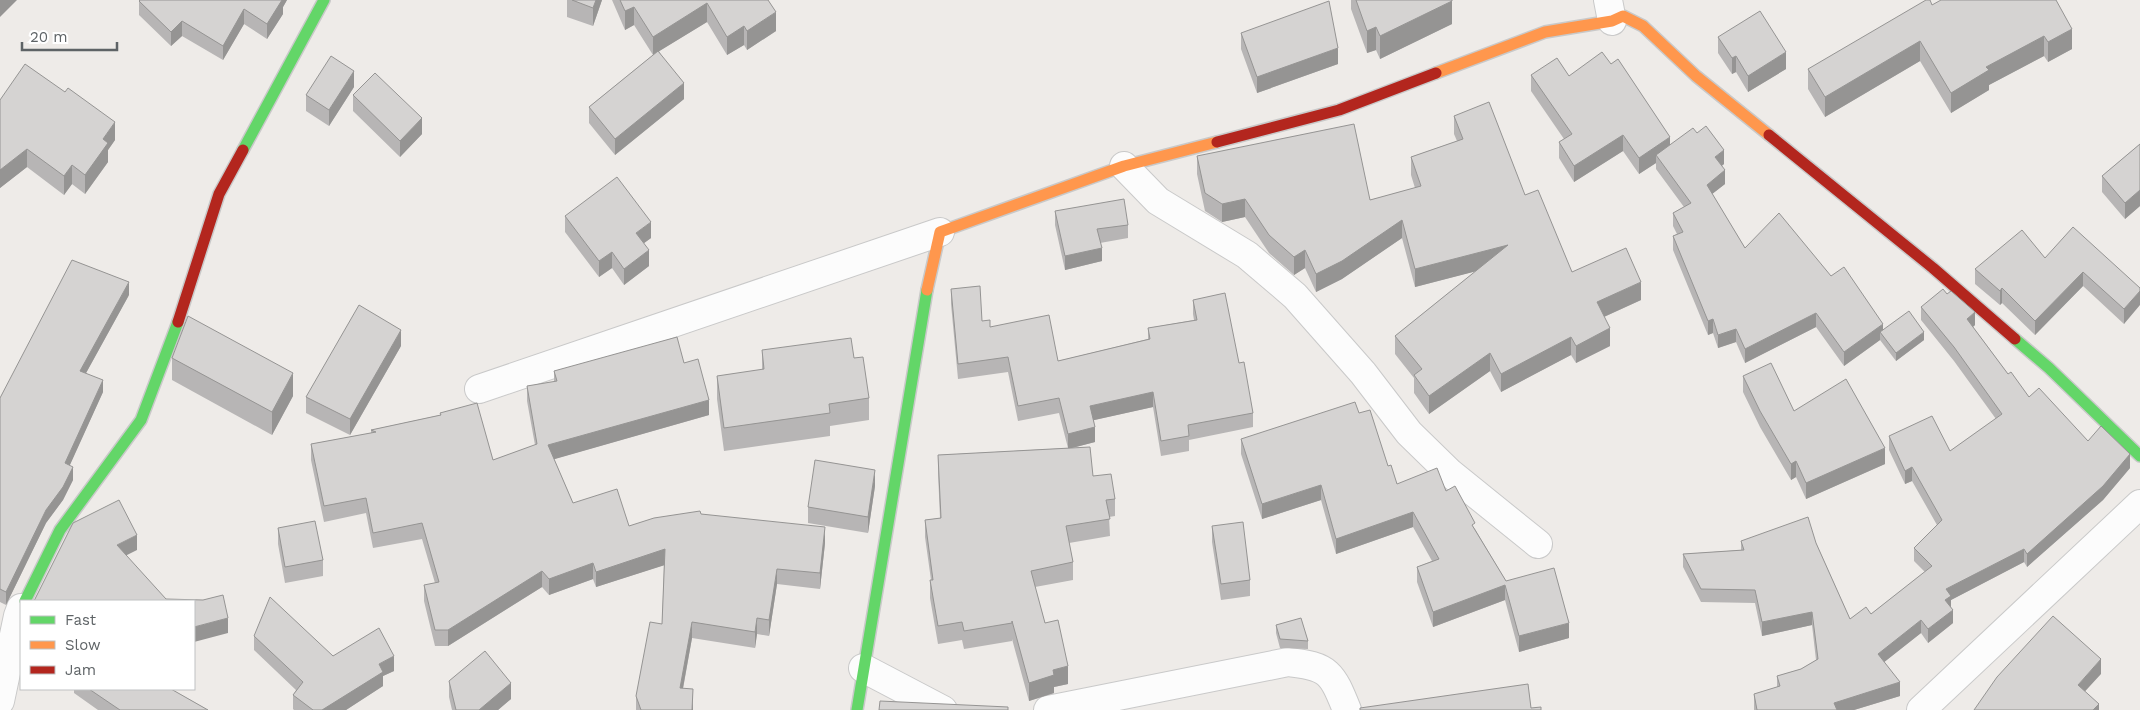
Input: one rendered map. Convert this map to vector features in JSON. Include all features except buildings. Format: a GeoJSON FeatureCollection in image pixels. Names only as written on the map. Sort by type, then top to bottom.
{"type":"FeatureCollection","features":[{"type":"Feature","properties":{"kind":"street"},"geometry":{"type":"LineString","coordinates":[[25,600],[60,530],[141,420],[186,299],[219,194],[324,0]]}},
{"type":"Feature","properties":{"kind":"street"},"geometry":{"type":"LineString","coordinates":[[479,389],[940,232],[1124,166],[1340,110],[1545,32],[1610,11],[1644,26],[1696,76],[1933,268],[2041,362],[2140,456]]}},
{"type":"Feature","properties":{"kind":"street"},"geometry":{"type":"LineString","coordinates":[[1124,166],[1158,201],[1247,255],[1295,296],[1363,373],[1409,433],[1450,473],[1538,544]]}},
{"type":"Feature","properties":{"kind":"street"},"geometry":{"type":"LineString","coordinates":[[858,710],[862,668],[904,436],[927,284],[940,232]]}},
{"type":"Feature","properties":{"kind":"street"},"geometry":{"type":"LineString","coordinates":[[1921,710],[2140,504]]}},
{"type":"Feature","properties":{"kind":"street"},"geometry":{"type":"LineString","coordinates":[[10,710],[0,703],[20,611]]}},
{"type":"Feature","properties":{"kind":"street"},"geometry":{"type":"LineString","coordinates":[[1048,710],[1288,662],[1315,664],[1335,681],[1347,710]]}},
{"type":"Feature","properties":{"kind":"street"},"geometry":{"type":"LineString","coordinates":[[862,668],[943,710]]}},
{"type":"Feature","properties":{"kind":"traffic: fast"},"geometry":{"type":"LineString","coordinates":[[243,150],[324,0]]}},
{"type":"Feature","properties":{"kind":"traffic: fast"},"geometry":{"type":"LineString","coordinates":[[857,710],[927,290]]}},
{"type":"Feature","properties":{"kind":"traffic: fast"},"geometry":{"type":"LineString","coordinates":[[25,600],[60,530],[141,420],[178,322]]}},
{"type":"Feature","properties":{"kind":"traffic: fast"},"geometry":{"type":"LineString","coordinates":[[2015,339],[2049,368],[2140,456]]}},
{"type":"Feature","properties":{"kind":"traffic: slow"},"geometry":{"type":"LineString","coordinates":[[1436,73],[1545,32],[1612,21],[1623,16],[1643,26],[1696,76],[1769,135]]}},
{"type":"Feature","properties":{"kind":"traffic: slow"},"geometry":{"type":"LineString","coordinates":[[927,290],[940,232],[1124,166],[1217,142]]}},
{"type":"Feature","properties":{"kind":"traffic: jam"},"geometry":{"type":"LineString","coordinates":[[1217,142],[1339,110],[1436,73]]}},
{"type":"Feature","properties":{"kind":"traffic: jam"},"geometry":{"type":"LineString","coordinates":[[1769,135],[1933,268],[2015,339]]}},
{"type":"Feature","properties":{"kind":"traffic: jam"},"geometry":{"type":"LineString","coordinates":[[178,322],[219,194],[243,150]]}}]}
